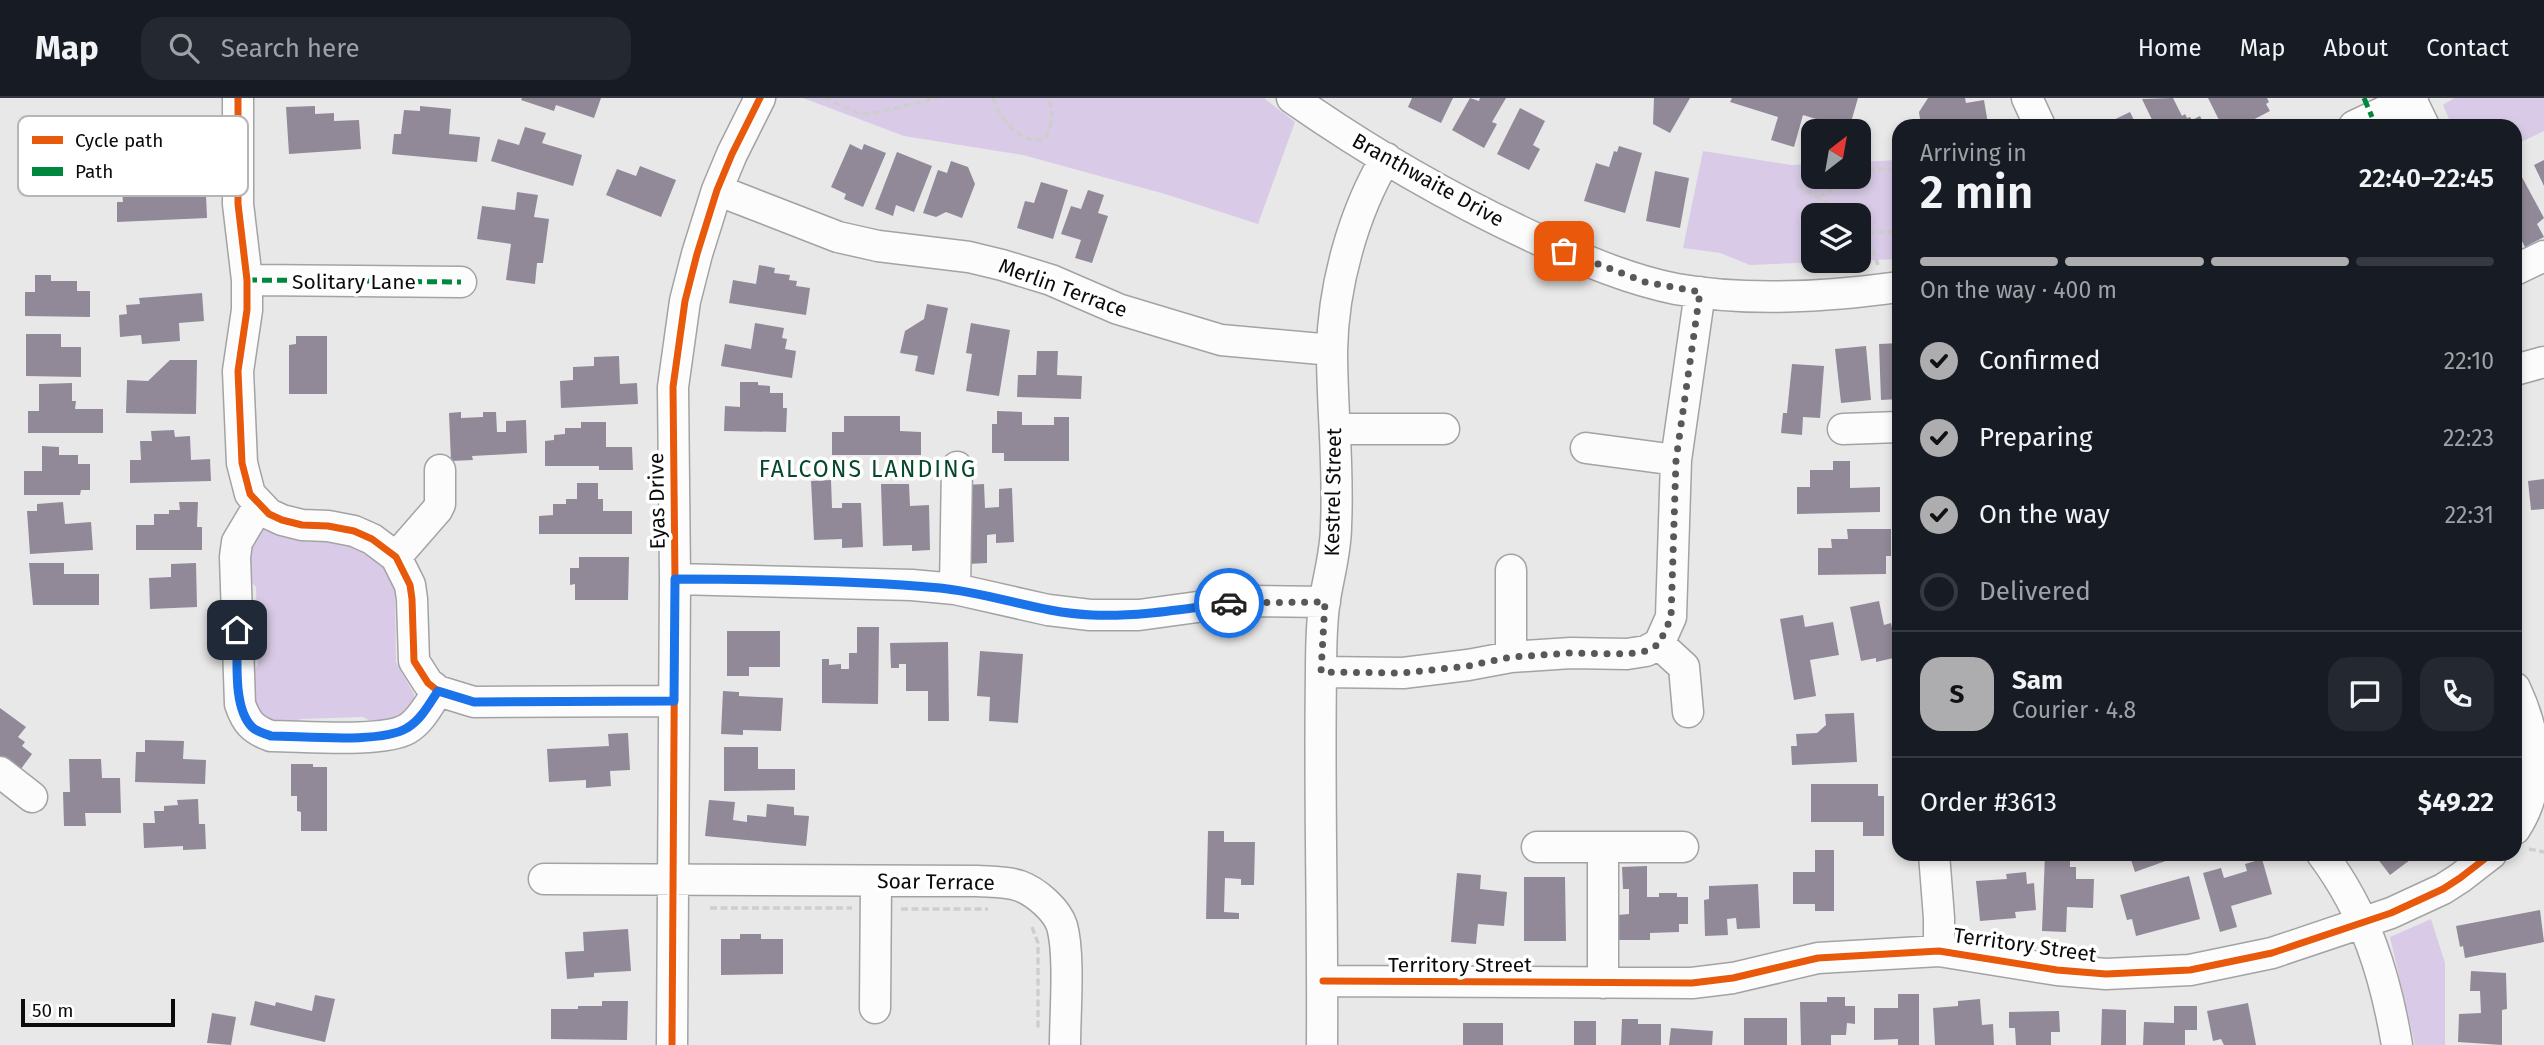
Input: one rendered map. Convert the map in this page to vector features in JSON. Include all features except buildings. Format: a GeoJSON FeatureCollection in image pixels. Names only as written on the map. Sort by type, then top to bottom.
{"type":"FeatureCollection","features":[{"type":"Feature","properties":{"kind":"street"},"geometry":{"type":"LineString","coordinates":[[238,98],[238,116]]}},
{"type":"Feature","properties":{"kind":"street","name":"Eyas Drive"},"geometry":{"type":"LineString","coordinates":[[672,1045],[675,579],[673,387],[685,301],[717,190],[760,98]]}},
{"type":"Feature","properties":{"kind":"street","name":"Branthwaite Drive"},"geometry":{"type":"LineString","coordinates":[[1292,98],[1386,158],[1481,212],[1564,251],[1645,282],[1700,292],[1756,296],[1892,288]]}},
{"type":"Feature","properties":{"kind":"street"},"geometry":{"type":"LineString","coordinates":[[2027,98],[2037,119]]}},
{"type":"Feature","properties":{"kind":"street"},"geometry":{"type":"LineString","coordinates":[[2363,114],[2412,99],[2421,119]]}},
{"type":"Feature","properties":{"kind":"street","name":"Kestrel Street"},"geometry":{"type":"LineString","coordinates":[[1322,1045],[1321,672],[1325,602],[1336,545],[1338,490],[1332,350],[1334,319],[1349,248],[1368,188],[1386,158]]}},
{"type":"Feature","properties":{"kind":"street","name":"Merlin Terrace"},"geometry":{"type":"LineString","coordinates":[[717,190],[838,237],[878,246],[969,257],[1002,265],[1051,280],[1118,309],[1221,340],[1332,350]]}},
{"type":"Feature","properties":{"kind":"street"},"geometry":{"type":"LineString","coordinates":[[238,196],[247,280],[247,310],[238,372],[242,463],[250,494],[259,505],[270,514],[292,523],[354,531],[372,539],[396,557],[410,585],[414,661],[428,683],[438,691],[474,702],[674,701]]}},
{"type":"Feature","properties":{"kind":"street"},"geometry":{"type":"LineString","coordinates":[[2522,267],[2544,256]]}},
{"type":"Feature","properties":{"kind":"street","name":"Solitary Lane"},"geometry":{"type":"LineString","coordinates":[[247,280],[461,282]]}},
{"type":"Feature","properties":{"kind":"street"},"geometry":{"type":"LineString","coordinates":[[1321,672],[1403,673],[1468,666],[1511,657],[1571,653],[1627,654],[1646,651],[1659,644],[1671,618],[1676,460],[1700,292]]}},
{"type":"Feature","properties":{"kind":"street"},"geometry":{"type":"LineString","coordinates":[[2522,368],[2544,362]]}},
{"type":"Feature","properties":{"kind":"street"},"geometry":{"type":"LineString","coordinates":[[1843,429],[1892,427]]}},
{"type":"Feature","properties":{"kind":"street"},"geometry":{"type":"LineString","coordinates":[[1335,429],[1444,429]]}},
{"type":"Feature","properties":{"kind":"street"},"geometry":{"type":"LineString","coordinates":[[1586,448],[1676,460]]}},
{"type":"Feature","properties":{"kind":"street"},"geometry":{"type":"LineString","coordinates":[[955,589],[957,467]]}},
{"type":"Feature","properties":{"kind":"street"},"geometry":{"type":"LineString","coordinates":[[396,557],[437,510],[440,504],[440,470]]}},
{"type":"Feature","properties":{"kind":"street"},"geometry":{"type":"LineString","coordinates":[[259,505],[237,542],[235,557],[240,704],[250,725],[271,736],[382,736],[409,728],[438,691]]}},
{"type":"Feature","properties":{"kind":"street"},"geometry":{"type":"LineString","coordinates":[[1511,570],[1511,657]]}},
{"type":"Feature","properties":{"kind":"street"},"geometry":{"type":"LineString","coordinates":[[675,579],[912,585],[955,589],[1048,610],[1090,615],[1139,615],[1241,601],[1325,602]]}},
{"type":"Feature","properties":{"kind":"street"},"geometry":{"type":"LineString","coordinates":[[1659,644],[1684,667],[1688,712]]}},
{"type":"Feature","properties":{"kind":"street"},"geometry":{"type":"LineString","coordinates":[[2522,706],[2532,731],[2535,755],[2526,825]]}},
{"type":"Feature","properties":{"kind":"street"},"geometry":{"type":"LineString","coordinates":[[0,772],[32,796]]}},
{"type":"Feature","properties":{"kind":"street"},"geometry":{"type":"LineString","coordinates":[[1537,847],[1683,847]]}},
{"type":"Feature","properties":{"kind":"street"},"geometry":{"type":"LineString","coordinates":[[1603,847],[1603,983]]}},
{"type":"Feature","properties":{"kind":"street"},"geometry":{"type":"LineString","coordinates":[[1934,861],[1938,951]]}},
{"type":"Feature","properties":{"kind":"street"},"geometry":{"type":"LineString","coordinates":[[2326,861],[2363,922],[2378,958],[2397,1045]]}},
{"type":"Feature","properties":{"kind":"street","name":"Territory Street"},"geometry":{"type":"LineString","coordinates":[[1323,981],[1692,983],[1734,978],[1818,958],[1938,951],[2057,970],[2106,974],[2168,971],[2231,963],[2272,953],[2390,913],[2442,889],[2482,861]]}},
{"type":"Feature","properties":{"kind":"street","name":"Soar Terrace"},"geometry":{"type":"LineString","coordinates":[[544,879],[673,879],[876,895],[1001,882],[1021,886],[1051,908],[1061,923],[1065,942],[1051,1039]]}},
{"type":"Feature","properties":{"kind":"street"},"geometry":{"type":"LineString","coordinates":[[875,1008],[876,895]]}},
{"type":"Feature","properties":{"kind":"path"},"geometry":{"type":"LineString","coordinates":[[824,98],[858,113],[870,114],[938,98]]}},
{"type":"Feature","properties":{"kind":"path"},"geometry":{"type":"LineString","coordinates":[[993,98],[997,108],[1013,128],[1023,137],[1035,141],[1045,139],[1051,127],[1053,116],[1049,98]]}},
{"type":"Feature","properties":{"kind":"path"},"geometry":{"type":"LineString","coordinates":[[1871,169],[1892,169]]}},
{"type":"Feature","properties":{"kind":"path"},"geometry":{"type":"LineString","coordinates":[[1797,185],[1827,203]]}},
{"type":"Feature","properties":{"kind":"path"},"geometry":{"type":"LineString","coordinates":[[1819,198],[1832,189]]}},
{"type":"Feature","properties":{"kind":"path"},"geometry":{"type":"LineString","coordinates":[[1871,233],[1892,232]]}},
{"type":"Feature","properties":{"kind":"path"},"geometry":{"type":"LineString","coordinates":[[1871,245],[1878,265]]}},
{"type":"Feature","properties":{"kind":"path"},"geometry":{"type":"LineString","coordinates":[[710,908],[876,895],[1001,909]]}},
{"type":"Feature","properties":{"kind":"path"},"geometry":{"type":"LineString","coordinates":[[1025,920],[1033,929],[1038,943],[1051,1039]]}},
{"type":"Feature","properties":{"kind":"shaded area"},"geometry":{"type":"Polygon","coordinates":[[[803,98],[1264,98],[1295,122],[1258,224],[1165,194],[1023,155],[904,136],[803,98]]]}},
{"type":"Feature","properties":{"kind":"shaded area"},"geometry":{"type":"Polygon","coordinates":[[[2454,98],[2544,98],[2544,131],[2522,142],[2522,119],[2449,119],[2443,105],[2454,98]]]}},
{"type":"Feature","properties":{"kind":"shaded area"},"geometry":{"type":"Polygon","coordinates":[[[1703,151],[1801,165],[1801,189],[1871,189],[1871,161],[1892,160],[1892,259],[1871,260],[1871,203],[1801,203],[1801,263],[1750,265],[1720,253],[1683,248],[1703,151]]]}},
{"type":"Feature","properties":{"kind":"shaded area"},"geometry":{"type":"Polygon","coordinates":[[[264,530],[282,537],[311,541],[345,540],[381,561],[395,587],[396,662],[414,694],[414,704],[400,722],[375,724],[363,717],[300,719],[294,725],[273,724],[251,707],[248,680],[258,664],[256,587],[245,574],[252,536],[264,530]]]}},
{"type":"Feature","properties":{"kind":"shaded area"},"geometry":{"type":"Polygon","coordinates":[[[2431,919],[2445,963],[2445,1045],[2415,1045],[2390,937],[2431,919]]]}},
{"type":"Feature","properties":{"kind":"marked path"},"geometry":{"type":"LineString","coordinates":[[2364,98],[2372,117]]}},
{"type":"Feature","properties":{"kind":"marked path"},"geometry":{"type":"LineString","coordinates":[[247,280],[461,282]]}},
{"type":"Feature","properties":{"kind":"cycle path"},"geometry":{"type":"LineString","coordinates":[[238,98],[238,116]]}},
{"type":"Feature","properties":{"kind":"cycle path"},"geometry":{"type":"LineString","coordinates":[[672,1045],[675,579],[673,387],[685,301],[697,254],[717,190],[760,98]]}},
{"type":"Feature","properties":{"kind":"cycle path"},"geometry":{"type":"LineString","coordinates":[[238,196],[247,280],[247,310],[238,371],[242,463],[250,494],[269,514],[282,520],[354,531],[372,539],[396,557],[410,585],[414,661],[428,683],[438,691],[474,702],[674,701]]}},
{"type":"Feature","properties":{"kind":"cycle path"},"geometry":{"type":"LineString","coordinates":[[1323,981],[1692,983],[1733,978],[1818,958],[1939,951],[2057,970],[2106,974],[2190,970],[2272,953],[2391,913],[2443,889],[2482,861]]}},
{"type":"Feature","properties":{"kind":"way so far"},"geometry":{"type":"LineString","coordinates":[[1229,603],[1325,602],[1321,672],[1403,673],[1468,666],[1511,657],[1571,653],[1627,654],[1646,651],[1659,644],[1671,618],[1676,460],[1700,292],[1645,282],[1564,251]]}},
{"type":"Feature","properties":{"kind":"district","name":"FALCONS LANDING"},"geometry":{"type":"Point","coordinates":[868,469]}},
{"type":"Feature","properties":{"kind":"route"},"geometry":{"type":"LineString","coordinates":[[237,630],[240,704],[243,714],[257,731],[271,736],[382,736],[409,728],[438,691],[474,702],[674,701],[675,579],[912,585],[955,589],[1048,610],[1090,615],[1139,615],[1229,603]]}}]}
